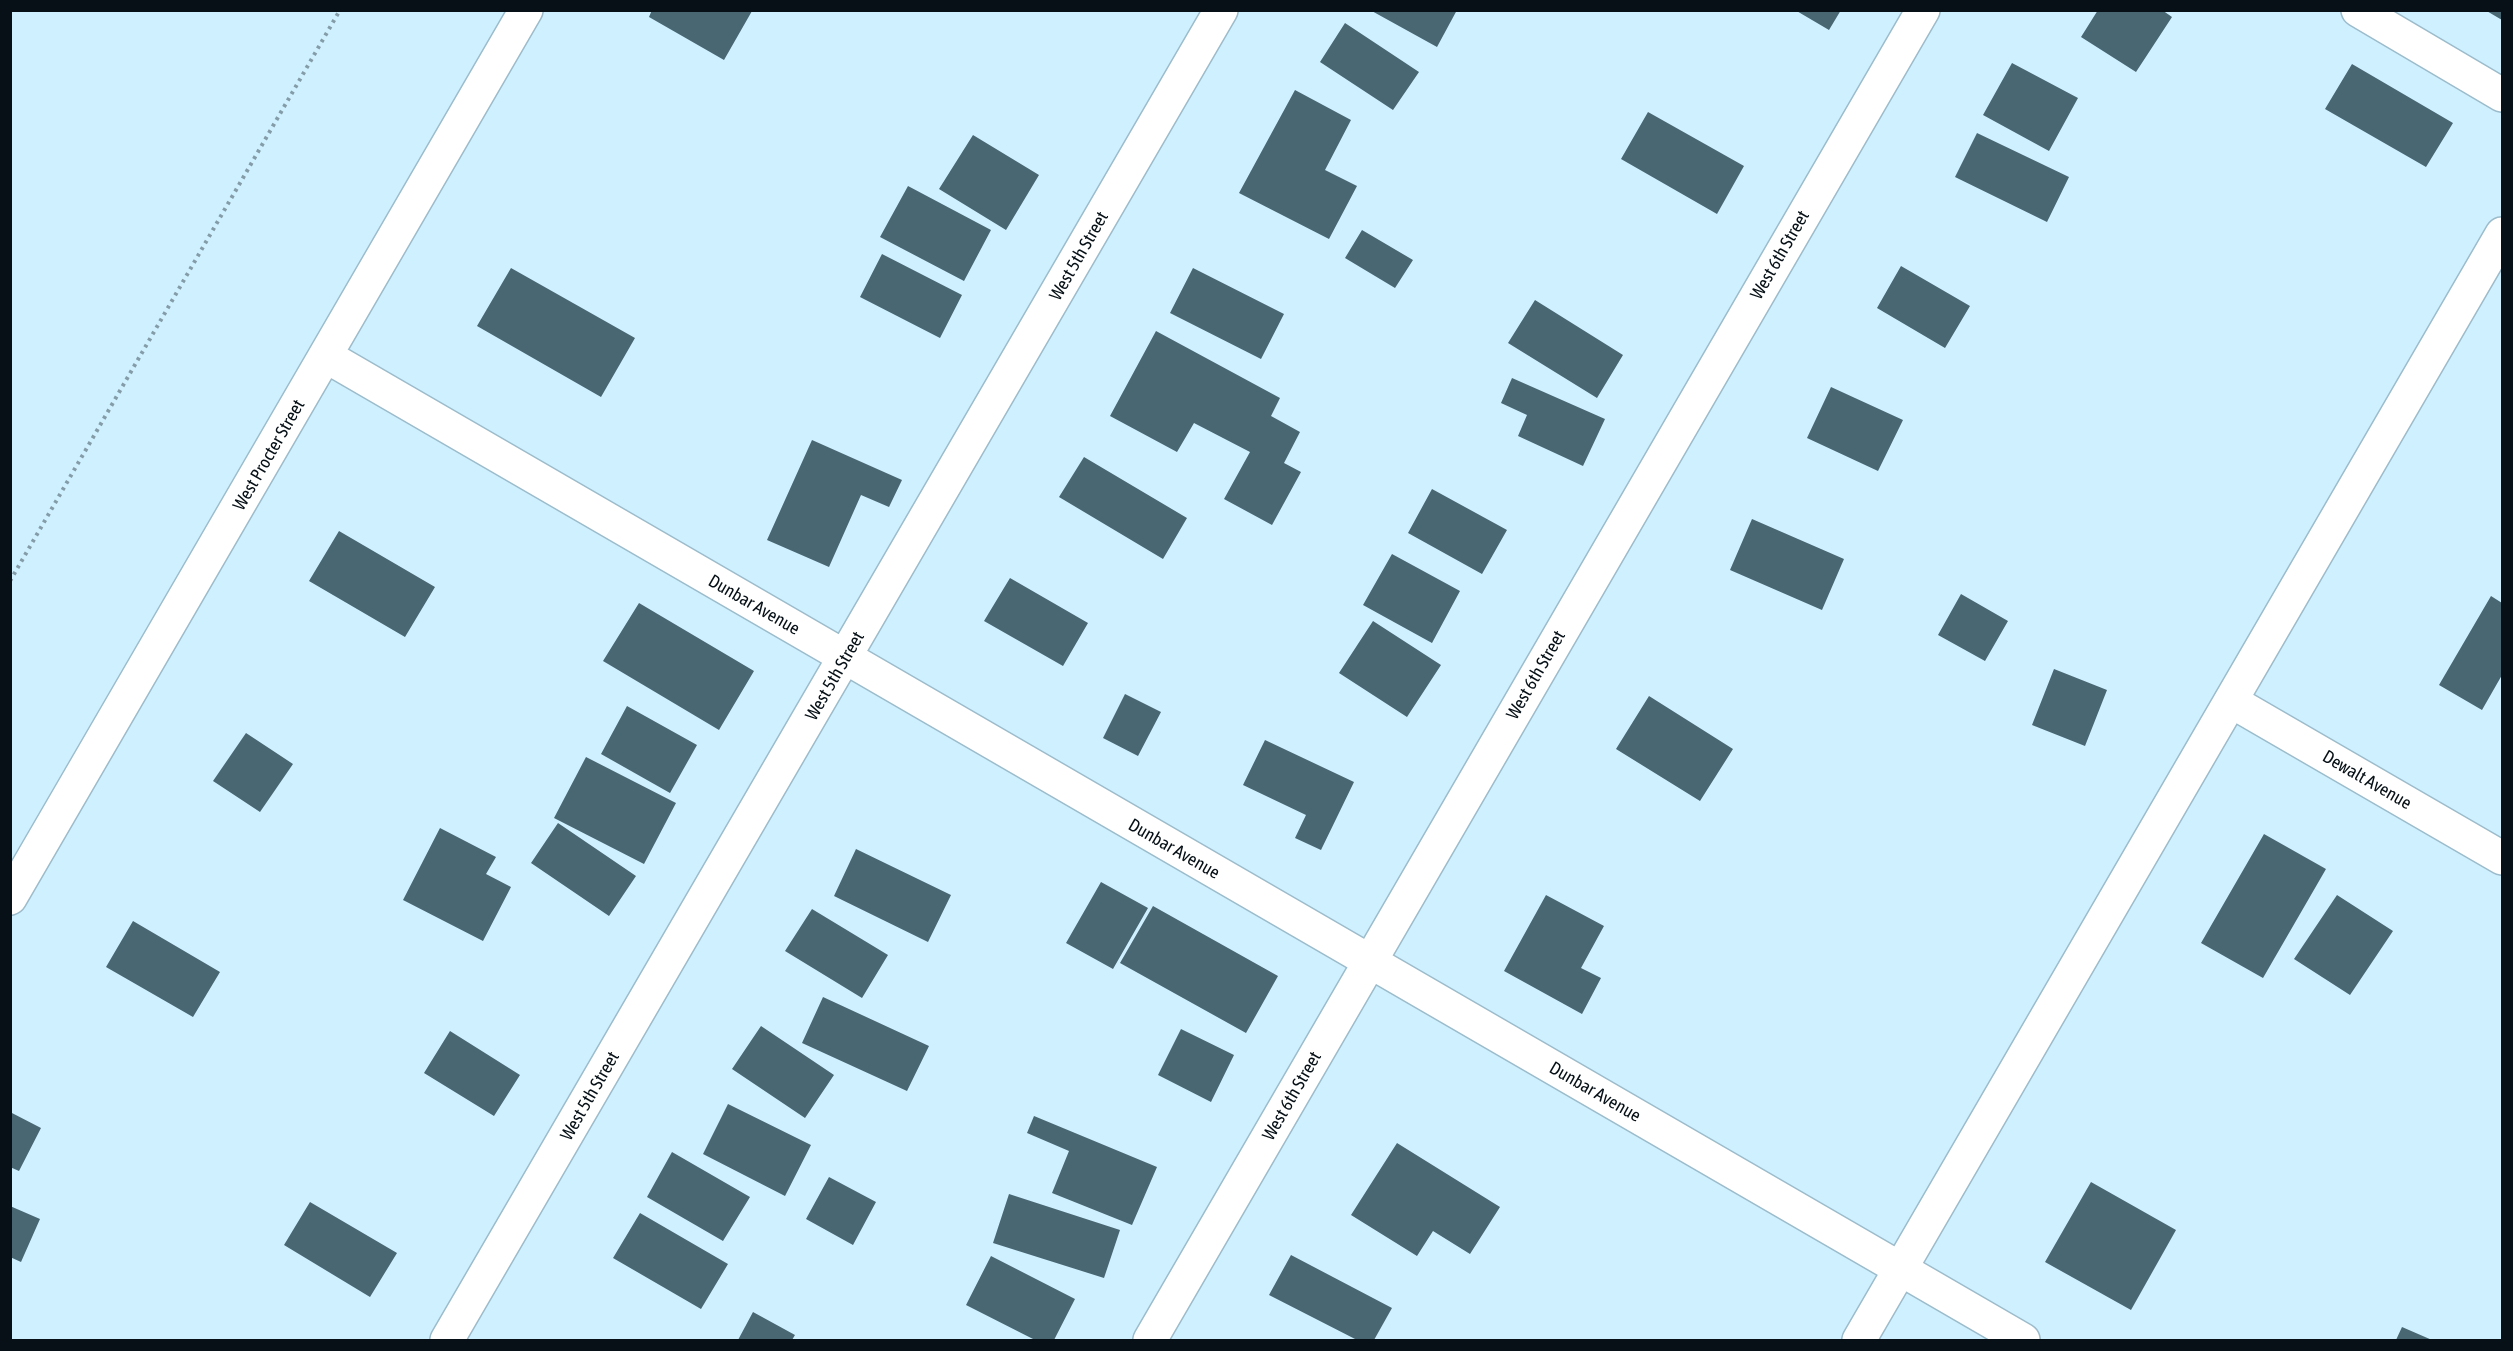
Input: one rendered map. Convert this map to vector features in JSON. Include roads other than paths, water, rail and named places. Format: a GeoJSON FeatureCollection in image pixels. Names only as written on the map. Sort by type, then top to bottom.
{"type":"FeatureCollection","features":[{"type":"Feature","properties":{"kind":"street","name":"West Procter Street"},"geometry":{"type":"LineString","coordinates":[[10,898],[526,10]]}},
{"type":"Feature","properties":{"kind":"street","name":"West 5th Street"},"geometry":{"type":"LineString","coordinates":[[447,1341],[1221,10]]}},
{"type":"Feature","properties":{"kind":"street","name":"West 6th Street"},"geometry":{"type":"LineString","coordinates":[[1150,1341],[1923,10]]}},
{"type":"Feature","properties":{"kind":"street"},"geometry":{"type":"LineString","coordinates":[[2358,10],[2502,95]]}},
{"type":"Feature","properties":{"kind":"street"},"geometry":{"type":"LineString","coordinates":[[1858,1341],[2502,234]]}},
{"type":"Feature","properties":{"kind":"street","name":"Dunbar Avenue"},"geometry":{"type":"LineString","coordinates":[[326,356],[2023,1341]]}},
{"type":"Feature","properties":{"kind":"street","name":"Dewalt Avenue"},"geometry":{"type":"LineString","coordinates":[[2231,701],[2502,858]]}}]}
